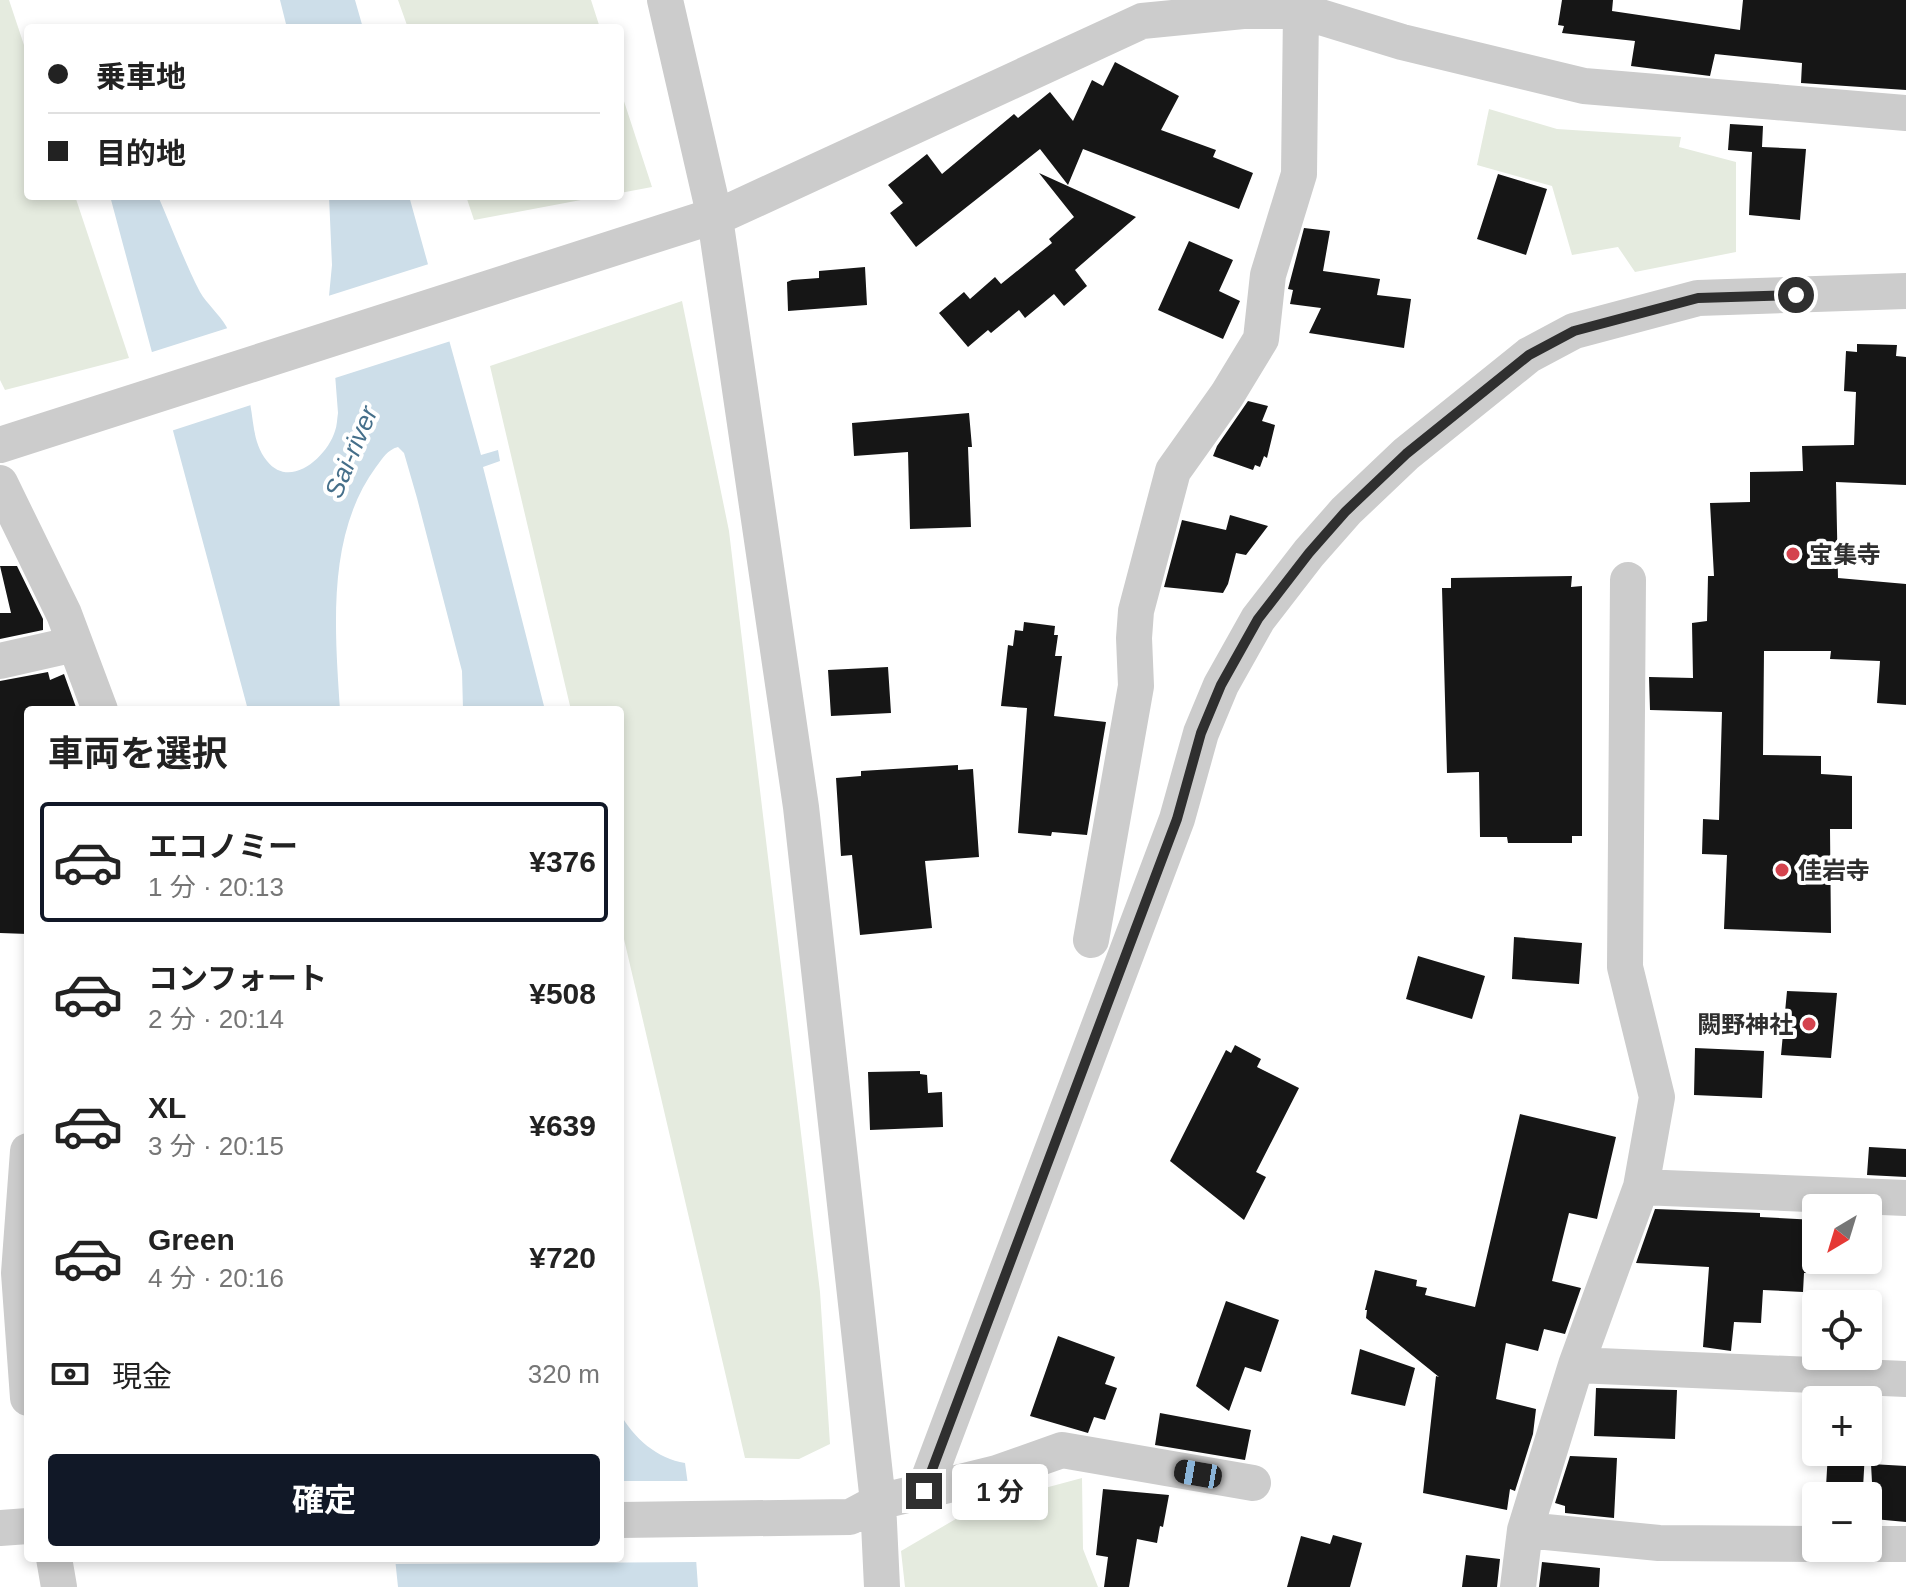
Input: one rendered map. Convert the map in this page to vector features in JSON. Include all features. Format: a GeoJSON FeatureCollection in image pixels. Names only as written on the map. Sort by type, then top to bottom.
{"type":"FeatureCollection","features":[{"type":"Feature","properties":{"kind":"street"},"geometry":{"type":"LineString","coordinates":[[665,0],[708,219],[801,807],[864,1509],[882,1587]]}},
{"type":"Feature","properties":{"kind":"street"},"geometry":{"type":"LineString","coordinates":[[1091,940],[1136,686],[1136,611],[1173,471],[1227,395],[1261,339],[1268,275],[1299,174],[1285,7]]}},
{"type":"Feature","properties":{"kind":"street"},"geometry":{"type":"LineString","coordinates":[[0,445],[708,219],[1142,21],[1285,7],[1402,42],[1584,86],[1906,113]]}},
{"type":"Feature","properties":{"kind":"street"},"geometry":{"type":"LineString","coordinates":[[924,1491],[1177,819],[1201,733],[1221,685],[1258,619],[1309,553],[1346,511],[1406,454],[1529,355],[1574,331],[1698,298],[1906,291]]}},
{"type":"Feature","properties":{"kind":"street"},"geometry":{"type":"LineString","coordinates":[[0,483],[64,614],[98,706]]}},
{"type":"Feature","properties":{"kind":"street"},"geometry":{"type":"LineString","coordinates":[[1518,1587],[1525,1530],[1576,1365],[1641,1187],[1657,1097],[1625,967],[1628,580]]}},
{"type":"Feature","properties":{"kind":"street"},"geometry":{"type":"LineString","coordinates":[[0,661],[75,644]]}},
{"type":"Feature","properties":{"kind":"street"},"geometry":{"type":"LineString","coordinates":[[1641,1187],[1906,1198]]}},
{"type":"Feature","properties":{"kind":"street"},"geometry":{"type":"LineString","coordinates":[[24,1205],[19,1273],[24,1342]]}},
{"type":"Feature","properties":{"kind":"street"},"geometry":{"type":"LineString","coordinates":[[1576,1365],[1906,1379]]}},
{"type":"Feature","properties":{"kind":"street"},"geometry":{"type":"LineString","coordinates":[[624,1520],[864,1509],[997,1473],[1062,1450],[1253,1483]]}},
{"type":"Feature","properties":{"kind":"street"},"geometry":{"type":"LineString","coordinates":[[0,1528],[24,1526]]}},
{"type":"Feature","properties":{"kind":"street"},"geometry":{"type":"LineString","coordinates":[[1525,1530],[1659,1543],[1802,1544]]}},
{"type":"Feature","properties":{"kind":"street"},"geometry":{"type":"LineString","coordinates":[[1882,1544],[1906,1544]]}},
{"type":"Feature","properties":{"kind":"street"},"geometry":{"type":"LineString","coordinates":[[55,1562],[59,1587]]}},
{"type":"Feature","properties":{"kind":"shaded area"},"geometry":{"type":"Polygon","coordinates":[[[0,0],[9,0],[24,45],[24,200],[76,200],[129,358],[5,390],[0,380],[0,0]]]}},
{"type":"Feature","properties":{"kind":"shaded area"},"geometry":{"type":"Polygon","coordinates":[[[398,0],[591,0],[599,24],[407,24],[398,0]]]}},
{"type":"Feature","properties":{"kind":"shaded area"},"geometry":{"type":"Polygon","coordinates":[[[624,101],[652,187],[624,192],[624,101]]]}},
{"type":"Feature","properties":{"kind":"shaded area"},"geometry":{"type":"Polygon","coordinates":[[[1489,109],[1557,129],[1681,137],[1679,147],[1736,162],[1736,252],[1635,272],[1618,247],[1572,255],[1552,186],[1477,165],[1489,109]]]}},
{"type":"Feature","properties":{"kind":"shaded area"},"geometry":{"type":"Polygon","coordinates":[[[467,200],[581,200],[474,220],[467,200]]]}},
{"type":"Feature","properties":{"kind":"shaded area"},"geometry":{"type":"Polygon","coordinates":[[[682,301],[729,531],[820,1292],[830,1444],[799,1459],[745,1458],[624,939],[624,706],[570,706],[490,366],[682,301]]]}},
{"type":"Feature","properties":{"kind":"shaded area"},"geometry":{"type":"Polygon","coordinates":[[[1082,1478],[1083,1549],[1098,1587],[905,1587],[901,1551],[978,1506],[1082,1478]]]}},
{"type":"Feature","properties":{"kind":"water"},"geometry":{"type":"Polygon","coordinates":[[[280,0],[355,0],[362,24],[286,24],[280,0]]]}},
{"type":"Feature","properties":{"kind":"water","name":"Sai-river"},"geometry":{"type":"Polygon","coordinates":[[[111,200],[160,200],[200,292],[229,333],[246,385],[259,448],[276,469],[286,472],[307,467],[316,460],[331,441],[337,425],[329,296],[332,265],[329,200],[410,200],[481,455],[498,450],[500,461],[483,467],[544,706],[463,706],[462,671],[417,498],[404,453],[398,447],[383,458],[360,494],[341,553],[336,616],[340,706],[247,706],[111,200]]]}},
{"type":"Feature","properties":{"kind":"water"},"geometry":{"type":"Polygon","coordinates":[[[624,1419],[647,1446],[665,1457],[685,1463],[698,1587],[398,1587],[395,1562],[624,1562],[624,1419]]]}},
{"type":"Feature","properties":{"kind":"pier"},"geometry":{"type":"Polygon","coordinates":[[[432,263],[454,340],[332,379],[325,297],[432,263]]]}},
{"type":"Feature","properties":{"kind":"pier"},"geometry":{"type":"Polygon","coordinates":[[[231,327],[254,404],[171,431],[149,353],[231,327]]]}},
{"type":"Feature","properties":{"kind":"pier"},"geometry":{"type":"Polygon","coordinates":[[[624,1481],[693,1481],[700,1562],[392,1564],[624,1562],[624,1481]]]}},
{"type":"Feature","properties":{"kind":"building"},"geometry":{"type":"Polygon","coordinates":[[[1562,0],[1613,0],[1612,11],[1740,30],[1743,0],[1906,0],[1906,90],[1801,83],[1802,63],[1715,54],[1710,76],[1631,66],[1635,41],[1562,33],[1564,26],[1558,25],[1562,0]]]}},
{"type":"Feature","properties":{"kind":"building"},"geometry":{"type":"Polygon","coordinates":[[[1115,62],[1179,96],[1161,130],[1216,150],[1213,157],[1253,173],[1239,209],[1083,149],[1068,185],[1040,149],[916,247],[890,213],[903,203],[888,185],[927,154],[942,174],[1014,114],[1018,118],[1050,92],[1073,121],[1092,80],[1103,86],[1115,62]]]}},
{"type":"Feature","properties":{"kind":"building"},"geometry":{"type":"Polygon","coordinates":[[[1730,124],[1763,126],[1762,147],[1806,149],[1800,220],[1749,215],[1752,152],[1728,150],[1730,124]]]}},
{"type":"Feature","properties":{"kind":"building"},"geometry":{"type":"Polygon","coordinates":[[[1039,173],[1136,217],[1075,270],[1087,286],[1064,306],[1054,294],[1025,318],[1019,310],[968,347],[939,313],[964,292],[970,299],[995,277],[1001,284],[1052,243],[1049,239],[1074,217],[1039,173]]]}},
{"type":"Feature","properties":{"kind":"building"},"geometry":{"type":"Polygon","coordinates":[[[1498,174],[1547,189],[1526,255],[1477,239],[1498,174]]]}},
{"type":"Feature","properties":{"kind":"building"},"geometry":{"type":"Polygon","coordinates":[[[1304,228],[1330,231],[1323,271],[1380,279],[1377,295],[1411,299],[1404,348],[1309,333],[1321,308],[1290,304],[1293,290],[1288,289],[1304,228]]]}},
{"type":"Feature","properties":{"kind":"building"},"geometry":{"type":"Polygon","coordinates":[[[1189,241],[1233,260],[1219,291],[1240,301],[1223,339],[1158,310],[1189,241]]]}},
{"type":"Feature","properties":{"kind":"building"},"geometry":{"type":"Polygon","coordinates":[[[865,267],[867,305],[788,311],[787,282],[819,278],[819,271],[865,267]]]}},
{"type":"Feature","properties":{"kind":"building"},"geometry":{"type":"Polygon","coordinates":[[[1857,344],[1897,345],[1896,356],[1906,357],[1906,485],[1836,482],[1838,578],[1906,584],[1906,705],[1877,703],[1880,661],[1830,659],[1831,651],[1764,651],[1763,755],[1821,756],[1821,774],[1852,776],[1852,829],[1830,829],[1831,933],[1724,929],[1727,855],[1702,854],[1703,819],[1719,820],[1722,712],[1650,710],[1649,677],[1693,678],[1692,623],[1707,621],[1708,576],[1714,576],[1710,503],[1750,502],[1750,472],[1803,471],[1802,446],[1854,445],[1856,392],[1844,391],[1846,351],[1857,352],[1857,344]]]}},
{"type":"Feature","properties":{"kind":"building"},"geometry":{"type":"Polygon","coordinates":[[[1248,401],[1268,406],[1262,421],[1275,425],[1267,458],[1264,456],[1260,467],[1255,465],[1253,470],[1213,456],[1248,401]]]}},
{"type":"Feature","properties":{"kind":"building"},"geometry":{"type":"Polygon","coordinates":[[[969,413],[972,447],[968,447],[971,527],[910,529],[908,452],[854,456],[852,423],[969,413]]]}},
{"type":"Feature","properties":{"kind":"building"},"geometry":{"type":"Polygon","coordinates":[[[1230,515],[1268,526],[1246,555],[1236,553],[1223,593],[1164,587],[1182,520],[1226,530],[1230,515]]]}},
{"type":"Feature","properties":{"kind":"building"},"geometry":{"type":"Polygon","coordinates":[[[0,566],[17,566],[43,619],[43,630],[0,639],[0,613],[11,613],[0,566]]]}},
{"type":"Feature","properties":{"kind":"building"},"geometry":{"type":"Polygon","coordinates":[[[1572,576],[1571,587],[1582,586],[1582,836],[1572,836],[1572,843],[1508,843],[1507,837],[1480,837],[1479,772],[1447,773],[1442,588],[1451,588],[1451,578],[1572,576]]]}},
{"type":"Feature","properties":{"kind":"building"},"geometry":{"type":"Polygon","coordinates":[[[1024,622],[1055,626],[1054,635],[1058,635],[1055,656],[1062,656],[1054,716],[1106,722],[1087,835],[1018,833],[1027,708],[1001,706],[1008,645],[1013,646],[1015,630],[1023,631],[1024,622]]]}},
{"type":"Feature","properties":{"kind":"building"},"geometry":{"type":"Polygon","coordinates":[[[888,667],[891,713],[831,716],[828,670],[888,667]]]}},
{"type":"Feature","properties":{"kind":"building"},"geometry":{"type":"Polygon","coordinates":[[[48,672],[50,680],[64,674],[76,706],[24,706],[24,934],[0,933],[0,681],[48,672]]]}},
{"type":"Feature","properties":{"kind":"building"},"geometry":{"type":"Polygon","coordinates":[[[958,765],[958,770],[973,769],[979,857],[925,861],[932,928],[860,935],[852,855],[841,856],[836,778],[861,776],[861,771],[958,765]]]}},
{"type":"Feature","properties":{"kind":"building"},"geometry":{"type":"Polygon","coordinates":[[[1514,937],[1582,943],[1579,984],[1512,979],[1514,937]]]}},
{"type":"Feature","properties":{"kind":"building"},"geometry":{"type":"Polygon","coordinates":[[[1418,956],[1485,976],[1472,1019],[1406,999],[1418,956]]]}},
{"type":"Feature","properties":{"kind":"building","name":"闕野神社"},"geometry":{"type":"Polygon","coordinates":[[[1787,991],[1837,993],[1831,1058],[1781,1055],[1787,991]]]}},
{"type":"Feature","properties":{"kind":"building"},"geometry":{"type":"Polygon","coordinates":[[[1235,1045],[1261,1059],[1257,1067],[1299,1088],[1256,1172],[1266,1177],[1244,1220],[1170,1161],[1226,1050],[1231,1053],[1235,1045]]]}},
{"type":"Feature","properties":{"kind":"building"},"geometry":{"type":"Polygon","coordinates":[[[1695,1048],[1764,1051],[1762,1098],[1694,1095],[1695,1048]]]}},
{"type":"Feature","properties":{"kind":"building"},"geometry":{"type":"Polygon","coordinates":[[[920,1071],[920,1074],[927,1075],[928,1093],[942,1092],[943,1127],[870,1130],[868,1072],[920,1071]]]}},
{"type":"Feature","properties":{"kind":"building"},"geometry":{"type":"Polygon","coordinates":[[[1520,1114],[1616,1137],[1597,1219],[1569,1213],[1552,1281],[1581,1288],[1565,1334],[1544,1329],[1538,1351],[1506,1343],[1496,1399],[1536,1409],[1533,1434],[1515,1491],[1510,1489],[1507,1510],[1423,1493],[1436,1376],[1439,1377],[1366,1318],[1365,1310],[1375,1270],[1417,1280],[1416,1286],[1427,1288],[1425,1295],[1475,1307],[1520,1114]]]}},
{"type":"Feature","properties":{"kind":"building"},"geometry":{"type":"Polygon","coordinates":[[[1869,1147],[1906,1149],[1906,1177],[1867,1175],[1869,1147]]]}},
{"type":"Feature","properties":{"kind":"building"},"geometry":{"type":"Polygon","coordinates":[[[1655,1209],[1760,1213],[1760,1217],[1802,1219],[1803,1290],[1763,1290],[1761,1323],[1734,1322],[1731,1351],[1703,1347],[1709,1267],[1636,1263],[1655,1209]]]}},
{"type":"Feature","properties":{"kind":"building"},"geometry":{"type":"Polygon","coordinates":[[[1226,1301],[1279,1320],[1261,1372],[1245,1367],[1229,1411],[1196,1386],[1226,1301]]]}},
{"type":"Feature","properties":{"kind":"building"},"geometry":{"type":"Polygon","coordinates":[[[1058,1336],[1115,1357],[1105,1384],[1117,1388],[1105,1420],[1094,1417],[1088,1433],[1030,1416],[1058,1336]]]}},
{"type":"Feature","properties":{"kind":"building"},"geometry":{"type":"Polygon","coordinates":[[[1360,1349],[1415,1368],[1405,1406],[1351,1394],[1360,1349]]]}},
{"type":"Feature","properties":{"kind":"building"},"geometry":{"type":"Polygon","coordinates":[[[1596,1388],[1677,1390],[1675,1439],[1594,1436],[1596,1388]]]}},
{"type":"Feature","properties":{"kind":"building"},"geometry":{"type":"Polygon","coordinates":[[[1160,1413],[1251,1430],[1245,1460],[1155,1445],[1160,1413]]]}},
{"type":"Feature","properties":{"kind":"building"},"geometry":{"type":"Polygon","coordinates":[[[1570,1456],[1617,1458],[1614,1518],[1565,1513],[1565,1506],[1555,1503],[1570,1456]]]}},
{"type":"Feature","properties":{"kind":"building"},"geometry":{"type":"Polygon","coordinates":[[[1827,1466],[1864,1466],[1863,1482],[1826,1482],[1827,1466]]]}},
{"type":"Feature","properties":{"kind":"building"},"geometry":{"type":"Polygon","coordinates":[[[1871,1466],[1906,1466],[1906,1522],[1882,1520],[1882,1482],[1872,1482],[1871,1466]]]}},
{"type":"Feature","properties":{"kind":"building"},"geometry":{"type":"Polygon","coordinates":[[[1103,1489],[1169,1495],[1157,1543],[1137,1539],[1129,1587],[1104,1587],[1108,1557],[1096,1555],[1103,1489]]]}},
{"type":"Feature","properties":{"kind":"building"},"geometry":{"type":"Polygon","coordinates":[[[1333,1535],[1362,1543],[1350,1587],[1287,1587],[1301,1536],[1330,1544],[1333,1535]]]}},
{"type":"Feature","properties":{"kind":"building"},"geometry":{"type":"Polygon","coordinates":[[[1466,1555],[1500,1559],[1497,1587],[1462,1587],[1466,1555]]]}},
{"type":"Feature","properties":{"kind":"building"},"geometry":{"type":"Polygon","coordinates":[[[1542,1562],[1600,1568],[1599,1587],[1539,1587],[1542,1562]]]}},
{"type":"Feature","properties":{"kind":"place","name":"宝集寺"},"geometry":{"type":"Point","coordinates":[1793,554]}},
{"type":"Feature","properties":{"kind":"place","name":"佳岩寺"},"geometry":{"type":"Point","coordinates":[1782,870]}},
{"type":"Feature","properties":{"kind":"place","name":"闕野神社"},"geometry":{"type":"Point","coordinates":[1809,1024]}},
{"type":"Feature","properties":{"kind":"route"},"geometry":{"type":"LineString","coordinates":[[924,1491],[1177,819],[1201,733],[1221,685],[1258,619],[1346,511],[1406,454],[1529,355],[1574,331],[1698,298],[1796,295]]}}]}
